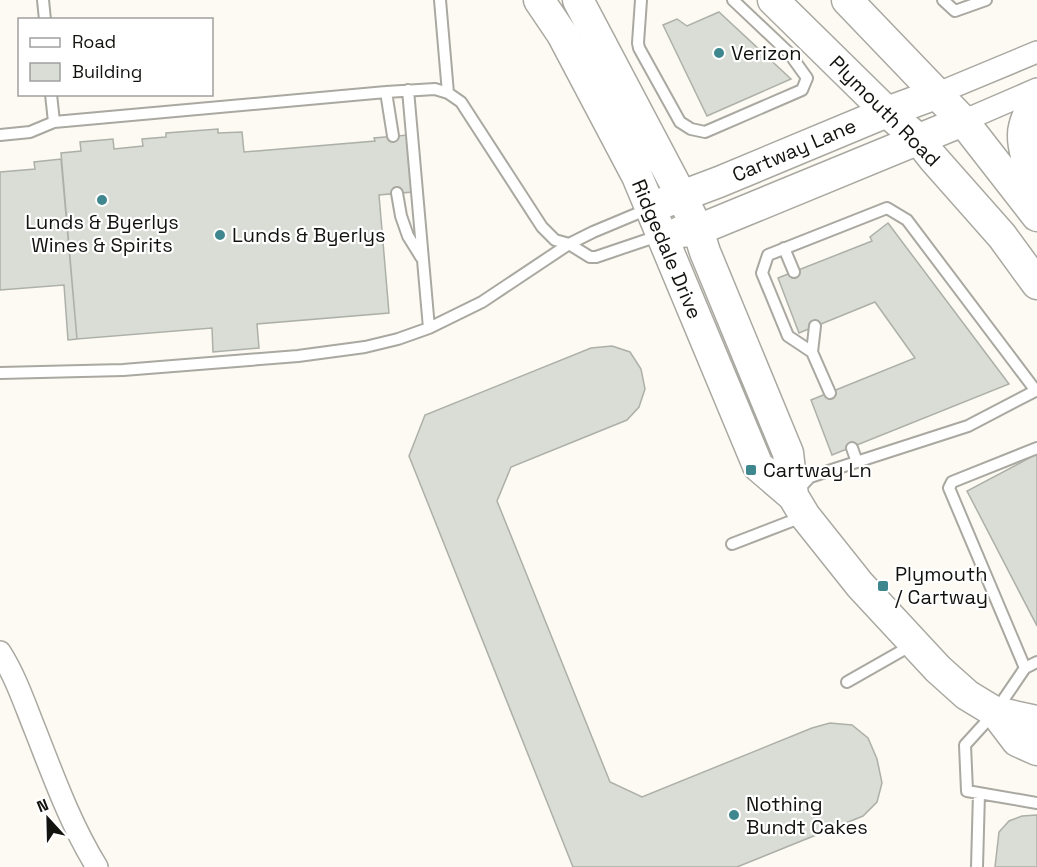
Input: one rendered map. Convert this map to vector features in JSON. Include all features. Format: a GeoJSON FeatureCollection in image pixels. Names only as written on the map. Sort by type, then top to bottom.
{"type":"FeatureCollection","features":[{"type":"Feature","properties":{"kind":"street","name":"Ridgedale Drive"},"geometry":{"type":"LineString","coordinates":[[539,0],[562,34],[638,176],[758,466],[799,506],[860,585],[938,669],[968,695],[994,712],[1017,741],[1037,750]]}},
{"type":"Feature","properties":{"kind":"street","name":"Ridgedale Drive"},"geometry":{"type":"LineString","coordinates":[[578,0],[698,230],[788,453],[799,506]]}},
{"type":"Feature","properties":{"kind":"street","name":"Plymouth Road"},"geometry":{"type":"LineString","coordinates":[[773,0],[887,112],[918,139],[1002,236],[1037,284]]}},
{"type":"Feature","properties":{"kind":"street"},"geometry":{"type":"LineString","coordinates":[[848,0],[963,121],[1037,216]]}},
{"type":"Feature","properties":{"kind":"street","name":"Cartway Lane"},"geometry":{"type":"LineString","coordinates":[[656,221],[682,197],[1037,52]]}},
{"type":"Feature","properties":{"kind":"street","name":"Cartway Lane"},"geometry":{"type":"LineString","coordinates":[[656,221],[698,230],[1037,89]]}},
{"type":"Feature","properties":{"kind":"street"},"geometry":{"type":"LineString","coordinates":[[1037,102],[1030,110],[1023,130],[1025,152],[1037,183]]}},
{"type":"Feature","properties":{"kind":"street"},"geometry":{"type":"LineString","coordinates":[[0,652],[12,670],[58,790],[97,867]]}},
{"type":"Feature","properties":{"kind":"street","name":"Ridgedale Drive"},"geometry":{"type":"LineString","coordinates":[[994,712],[1037,721]]}},
{"type":"Feature","properties":{"kind":"lane"},"geometry":{"type":"LineString","coordinates":[[43,0],[45,18]]}},
{"type":"Feature","properties":{"kind":"lane"},"geometry":{"type":"LineString","coordinates":[[440,0],[448,93]]}},
{"type":"Feature","properties":{"kind":"lane"},"geometry":{"type":"LineString","coordinates":[[641,0],[639,48],[680,122],[691,129],[705,132],[802,90],[807,78],[789,53],[733,0]]}},
{"type":"Feature","properties":{"kind":"lane"},"geometry":{"type":"LineString","coordinates":[[943,0],[955,11],[986,0]]}},
{"type":"Feature","properties":{"kind":"lane"},"geometry":{"type":"LineString","coordinates":[[0,135],[30,132],[54,122],[435,89],[448,93],[461,102],[543,227],[555,240],[569,244],[590,257],[596,257],[656,221]]}},
{"type":"Feature","properties":{"kind":"lane"},"geometry":{"type":"LineString","coordinates":[[408,90],[429,328]]}},
{"type":"Feature","properties":{"kind":"lane"},"geometry":{"type":"LineString","coordinates":[[386,92],[393,136]]}},
{"type":"Feature","properties":{"kind":"lane"},"geometry":{"type":"LineString","coordinates":[[51,96],[54,122]]}},
{"type":"Feature","properties":{"kind":"lane"},"geometry":{"type":"LineString","coordinates":[[397,193],[401,216],[408,236],[423,259]]}},
{"type":"Feature","properties":{"kind":"lane"},"geometry":{"type":"LineString","coordinates":[[732,544],[799,506],[810,477],[968,426],[1036,391],[907,220],[887,208],[768,255],[762,273],[788,336],[812,352]]}},
{"type":"Feature","properties":{"kind":"lane"},"geometry":{"type":"LineString","coordinates":[[0,373],[123,370],[298,356],[365,347],[429,328],[482,302],[569,244],[592,232],[656,221]]}},
{"type":"Feature","properties":{"kind":"lane"},"geometry":{"type":"LineString","coordinates":[[784,248],[794,272]]}},
{"type":"Feature","properties":{"kind":"lane"},"geometry":{"type":"LineString","coordinates":[[815,326],[812,352],[830,393]]}},
{"type":"Feature","properties":{"kind":"lane"},"geometry":{"type":"LineString","coordinates":[[852,447],[857,462]]}},
{"type":"Feature","properties":{"kind":"lane"},"geometry":{"type":"LineString","coordinates":[[1025,668],[949,488],[952,482],[1037,448]]}},
{"type":"Feature","properties":{"kind":"lane"},"geometry":{"type":"LineString","coordinates":[[848,682],[914,644]]}},
{"type":"Feature","properties":{"kind":"lane"},"geometry":{"type":"LineString","coordinates":[[1037,662],[1025,668],[994,712],[965,745],[967,791],[1037,803]]}},
{"type":"Feature","properties":{"kind":"lane"},"geometry":{"type":"LineString","coordinates":[[977,867],[979,793]]}},
{"type":"Feature","properties":{"kind":"building","name":"Verizon"},"geometry":{"type":"Polygon","coordinates":[[[719,12],[791,79],[707,116],[663,25],[677,19],[687,26],[719,12]]]}},
{"type":"Feature","properties":{"kind":"building"},"geometry":{"type":"Polygon","coordinates":[[[218,129],[218,133],[242,132],[244,152],[375,141],[374,138],[408,135],[413,192],[379,195],[389,313],[257,324],[259,348],[213,352],[212,328],[77,339],[61,153],[81,151],[80,142],[113,139],[114,149],[143,146],[142,139],[166,137],[166,133],[218,129]]]}},
{"type":"Feature","properties":{"kind":"building"},"geometry":{"type":"Polygon","coordinates":[[[61,159],[77,339],[68,340],[64,285],[0,290],[0,172],[35,169],[34,162],[61,159]]]}},
{"type":"Feature","properties":{"kind":"building"},"geometry":{"type":"Polygon","coordinates":[[[888,223],[1009,384],[832,455],[811,400],[915,358],[875,302],[799,333],[778,278],[872,241],[870,237],[888,223]]]}},
{"type":"Feature","properties":{"kind":"building"},"geometry":{"type":"Polygon","coordinates":[[[612,346],[630,352],[641,369],[645,389],[639,407],[627,420],[511,467],[497,501],[610,782],[642,797],[812,728],[830,723],[852,725],[868,738],[877,759],[882,783],[877,802],[863,816],[737,867],[573,867],[409,456],[425,415],[591,348],[612,346]]]}},
{"type":"Feature","properties":{"kind":"building"},"geometry":{"type":"Polygon","coordinates":[[[1037,454],[1037,626],[967,491],[1037,454]]]}},
{"type":"Feature","properties":{"kind":"building"},"geometry":{"type":"Polygon","coordinates":[[[1037,815],[1037,867],[995,867],[999,832],[1009,821],[1022,816],[1037,815]]]}},
{"type":"Feature","properties":{"kind":"place","name":"Verizon"},"geometry":{"type":"Point","coordinates":[719,53]}},
{"type":"Feature","properties":{"kind":"place","name":"Lunds & Byerlys Wines & Spirits"},"geometry":{"type":"Point","coordinates":[102,200]}},
{"type":"Feature","properties":{"kind":"place","name":"Lunds & Byerlys"},"geometry":{"type":"Point","coordinates":[220,235]}},
{"type":"Feature","properties":{"kind":"place","name":"Cartway Ln"},"geometry":{"type":"Point","coordinates":[751,470]}},
{"type":"Feature","properties":{"kind":"place","name":"Plymouth / Cartway"},"geometry":{"type":"Point","coordinates":[883,586]}},
{"type":"Feature","properties":{"kind":"place","name":"Nothing Bundt Cakes"},"geometry":{"type":"Point","coordinates":[734,815]}}]}
